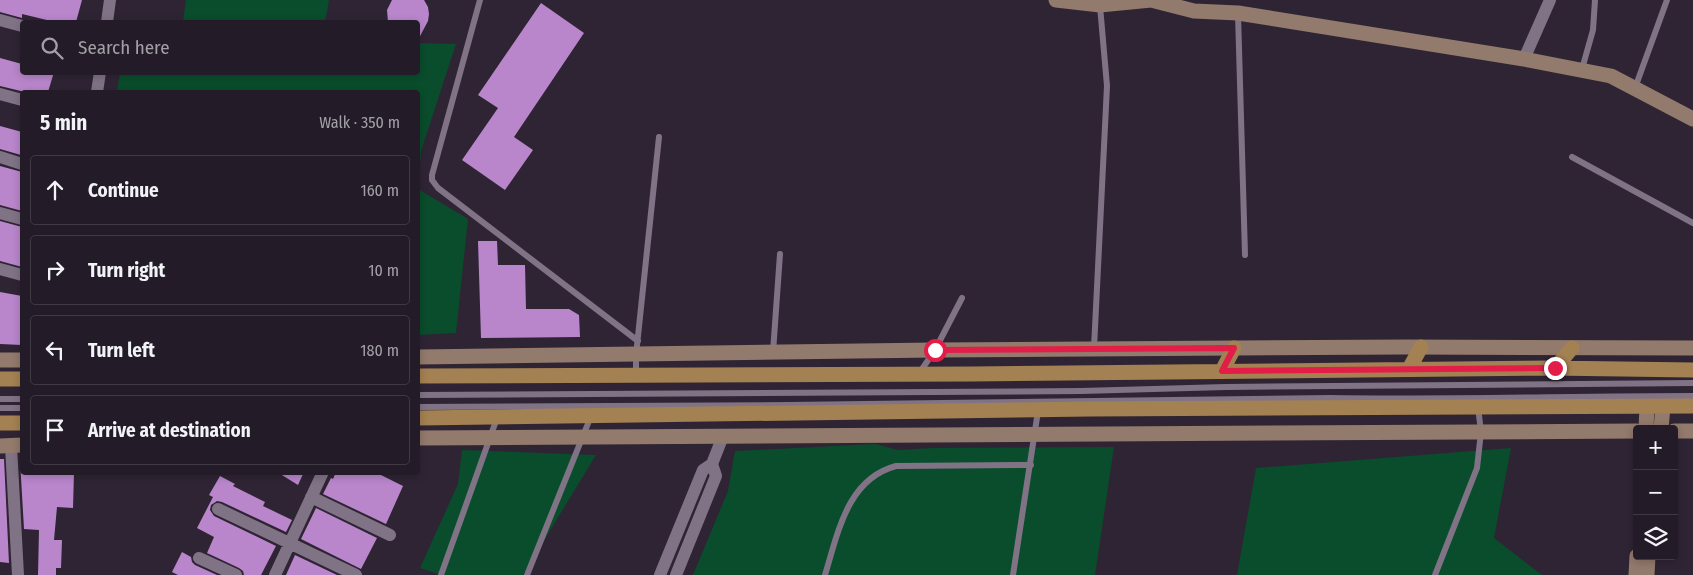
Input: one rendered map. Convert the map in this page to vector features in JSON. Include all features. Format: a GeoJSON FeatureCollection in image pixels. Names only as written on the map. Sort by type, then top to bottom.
{"type":"FeatureCollection","features":[{"type":"Feature","properties":{"kind":"main road"},"geometry":{"type":"LineString","coordinates":[[1409,369],[1421,347]]}},
{"type":"Feature","properties":{"kind":"main road"},"geometry":{"type":"LineString","coordinates":[[1222,371],[1234,348]]}},
{"type":"Feature","properties":{"kind":"main road"},"geometry":{"type":"LineString","coordinates":[[1555,368],[1572,348]]}},
{"type":"Feature","properties":{"kind":"main road"},"geometry":{"type":"LineString","coordinates":[[420,376],[1555,368],[1688,369],[1693,356]]}},
{"type":"Feature","properties":{"kind":"main road"},"geometry":{"type":"LineString","coordinates":[[0,380],[20,379]]}},
{"type":"Feature","properties":{"kind":"main road"},"geometry":{"type":"LineString","coordinates":[[420,418],[1038,410],[1693,406]]}},
{"type":"Feature","properties":{"kind":"main road"},"geometry":{"type":"LineString","coordinates":[[0,423],[20,423]]}},
{"type":"Feature","properties":{"kind":"street"},"geometry":{"type":"LineString","coordinates":[[107,20],[110,0]]}},
{"type":"Feature","properties":{"kind":"street"},"geometry":{"type":"LineString","coordinates":[[1056,0],[1100,2],[1151,0],[1193,5],[1524,59],[1611,76],[1693,119]]}},
{"type":"Feature","properties":{"kind":"street"},"geometry":{"type":"LineString","coordinates":[[1524,59],[1550,0]]}},
{"type":"Feature","properties":{"kind":"street"},"geometry":{"type":"LineString","coordinates":[[0,20],[20,25]]}},
{"type":"Feature","properties":{"kind":"street"},"geometry":{"type":"LineString","coordinates":[[97,90],[100,75]]}},
{"type":"Feature","properties":{"kind":"street"},"geometry":{"type":"LineString","coordinates":[[0,94],[20,99]]}},
{"type":"Feature","properties":{"kind":"street"},"geometry":{"type":"LineString","coordinates":[[0,157],[20,163]]}},
{"type":"Feature","properties":{"kind":"street"},"geometry":{"type":"LineString","coordinates":[[0,213],[20,218]]}},
{"type":"Feature","properties":{"kind":"street"},"geometry":{"type":"LineString","coordinates":[[0,269],[20,274]]}},
{"type":"Feature","properties":{"kind":"street"},"geometry":{"type":"LineString","coordinates":[[420,357],[637,348],[773,353],[1234,348],[1693,348]]}},
{"type":"Feature","properties":{"kind":"street"},"geometry":{"type":"LineString","coordinates":[[0,360],[20,360]]}},
{"type":"Feature","properties":{"kind":"street"},"geometry":{"type":"LineString","coordinates":[[1648,425],[1655,406]]}},
{"type":"Feature","properties":{"kind":"street"},"geometry":{"type":"LineString","coordinates":[[1655,406],[1660,425]]}},
{"type":"Feature","properties":{"kind":"street"},"geometry":{"type":"LineString","coordinates":[[420,438],[1633,431]]}},
{"type":"Feature","properties":{"kind":"street"},"geometry":{"type":"LineString","coordinates":[[1678,431],[1693,431]]}},
{"type":"Feature","properties":{"kind":"street"},"geometry":{"type":"LineString","coordinates":[[660,575],[703,470],[712,464],[723,436]]}},
{"type":"Feature","properties":{"kind":"street"},"geometry":{"type":"LineString","coordinates":[[11,446],[18,575]]}},
{"type":"Feature","properties":{"kind":"street"},"geometry":{"type":"LineString","coordinates":[[676,575],[716,476],[712,464]]}},
{"type":"Feature","properties":{"kind":"street"},"geometry":{"type":"LineString","coordinates":[[275,575],[322,475]]}},
{"type":"Feature","properties":{"kind":"street"},"geometry":{"type":"LineString","coordinates":[[311,496],[390,535]]}},
{"type":"Feature","properties":{"kind":"street"},"geometry":{"type":"LineString","coordinates":[[218,509],[356,575]]}},
{"type":"Feature","properties":{"kind":"street"},"geometry":{"type":"LineString","coordinates":[[199,558],[236,575]]}},
{"type":"Feature","properties":{"kind":"street"},"geometry":{"type":"LineString","coordinates":[[1636,575],[1637,560]]}},
{"type":"Feature","properties":{"kind":"street"},"geometry":{"type":"LineString","coordinates":[[1647,575],[1648,560]]}},
{"type":"Feature","properties":{"kind":"lane"},"geometry":{"type":"LineString","coordinates":[[480,0],[432,180],[438,188],[637,348]]}},
{"type":"Feature","properties":{"kind":"lane"},"geometry":{"type":"LineString","coordinates":[[1581,70],[1593,30],[1595,0]]}},
{"type":"Feature","properties":{"kind":"lane"},"geometry":{"type":"LineString","coordinates":[[1634,89],[1668,0]]}},
{"type":"Feature","properties":{"kind":"lane"},"geometry":{"type":"LineString","coordinates":[[1094,349],[1107,86],[1100,2]]}},
{"type":"Feature","properties":{"kind":"lane"},"geometry":{"type":"LineString","coordinates":[[1238,13],[1246,255]]}},
{"type":"Feature","properties":{"kind":"lane"},"geometry":{"type":"LineString","coordinates":[[636,375],[637,348],[659,137]]}},
{"type":"Feature","properties":{"kind":"lane"},"geometry":{"type":"LineString","coordinates":[[1572,157],[1693,223]]}},
{"type":"Feature","properties":{"kind":"lane"},"geometry":{"type":"LineString","coordinates":[[773,353],[780,254]]}},
{"type":"Feature","properties":{"kind":"lane"},"geometry":{"type":"LineString","coordinates":[[919,373],[935,350],[962,298]]}},
{"type":"Feature","properties":{"kind":"lane"},"geometry":{"type":"LineString","coordinates":[[420,395],[1081,391],[1236,387],[1693,383]]}},
{"type":"Feature","properties":{"kind":"lane"},"geometry":{"type":"LineString","coordinates":[[420,407],[1693,396]]}},
{"type":"Feature","properties":{"kind":"lane"},"geometry":{"type":"LineString","coordinates":[[0,399],[20,399]]}},
{"type":"Feature","properties":{"kind":"lane"},"geometry":{"type":"LineString","coordinates":[[1434,575],[1477,468],[1481,432],[1478,407]]}},
{"type":"Feature","properties":{"kind":"lane"},"geometry":{"type":"LineString","coordinates":[[0,408],[20,408]]}},
{"type":"Feature","properties":{"kind":"lane"},"geometry":{"type":"LineString","coordinates":[[1013,575],[1036,434],[1038,410]]}},
{"type":"Feature","properties":{"kind":"lane"},"geometry":{"type":"LineString","coordinates":[[527,575],[592,416]]}},
{"type":"Feature","properties":{"kind":"lane"},"geometry":{"type":"LineString","coordinates":[[441,575],[497,417]]}},
{"type":"Feature","properties":{"kind":"lane"},"geometry":{"type":"LineString","coordinates":[[825,575],[846,509],[861,488],[882,469],[896,466],[1031,466]]}},
{"type":"Feature","properties":{"kind":"green space"},"geometry":{"type":"Polygon","coordinates":[[[186,0],[329,0],[325,20],[183,20],[186,0]]]}},
{"type":"Feature","properties":{"kind":"green space"},"geometry":{"type":"Polygon","coordinates":[[[420,43],[456,44],[421,151],[420,164],[420,90],[117,90],[120,75],[420,75],[420,43]]]}},
{"type":"Feature","properties":{"kind":"green space"},"geometry":{"type":"Polygon","coordinates":[[[420,190],[468,219],[456,333],[420,335],[420,190]]]}},
{"type":"Feature","properties":{"kind":"green space"},"geometry":{"type":"Polygon","coordinates":[[[875,444],[898,450],[933,448],[1114,447],[1095,575],[693,575],[728,491],[735,451],[875,444]]]}},
{"type":"Feature","properties":{"kind":"green space"},"geometry":{"type":"Polygon","coordinates":[[[1511,448],[1494,538],[1542,575],[1237,575],[1256,468],[1511,448]]]}},
{"type":"Feature","properties":{"kind":"green space"},"geometry":{"type":"Polygon","coordinates":[[[462,450],[596,455],[523,575],[441,575],[420,568],[458,484],[462,450]]]}},
{"type":"Feature","properties":{"kind":"building"},"geometry":{"type":"Polygon","coordinates":[[[0,0],[82,0],[77,20],[47,20],[22,14],[22,18],[0,12],[0,0]]]}},
{"type":"Feature","properties":{"kind":"building"},"geometry":{"type":"Polygon","coordinates":[[[392,0],[424,0],[428,7],[428,21],[420,36],[420,20],[388,20],[387,10],[392,0]]]}},
{"type":"Feature","properties":{"kind":"building"},"geometry":{"type":"Polygon","coordinates":[[[541,3],[584,33],[514,137],[533,150],[505,190],[462,160],[498,108],[478,95],[541,3]]]}},
{"type":"Feature","properties":{"kind":"building"},"geometry":{"type":"Polygon","coordinates":[[[0,58],[20,63],[20,75],[53,75],[49,90],[20,91],[0,86],[0,58]]]}},
{"type":"Feature","properties":{"kind":"building"},"geometry":{"type":"Polygon","coordinates":[[[0,126],[20,131],[20,155],[0,149],[0,126]]]}},
{"type":"Feature","properties":{"kind":"building"},"geometry":{"type":"Polygon","coordinates":[[[0,166],[20,171],[20,210],[0,205],[0,166]]]}},
{"type":"Feature","properties":{"kind":"building"},"geometry":{"type":"Polygon","coordinates":[[[0,221],[20,226],[20,266],[0,261],[0,221]]]}},
{"type":"Feature","properties":{"kind":"building"},"geometry":{"type":"Polygon","coordinates":[[[478,241],[497,241],[498,265],[525,265],[526,309],[569,309],[579,315],[580,337],[481,338],[478,241]]]}},
{"type":"Feature","properties":{"kind":"building"},"geometry":{"type":"Polygon","coordinates":[[[0,292],[20,296],[20,345],[0,344],[0,292]]]}},
{"type":"Feature","properties":{"kind":"building"},"geometry":{"type":"Polygon","coordinates":[[[0,459],[4,459],[9,563],[0,562],[0,459]]]}},
{"type":"Feature","properties":{"kind":"building"},"geometry":{"type":"Polygon","coordinates":[[[21,475],[74,475],[73,508],[57,507],[54,540],[62,540],[61,568],[56,568],[56,575],[38,575],[39,530],[24,529],[21,475]]]}},
{"type":"Feature","properties":{"kind":"building"},"geometry":{"type":"Polygon","coordinates":[[[282,475],[303,475],[298,485],[282,475]]]}},
{"type":"Feature","properties":{"kind":"building"},"geometry":{"type":"Polygon","coordinates":[[[335,475],[381,475],[403,486],[386,524],[323,494],[331,478],[333,479],[335,475]]]}},
{"type":"Feature","properties":{"kind":"building"},"geometry":{"type":"Polygon","coordinates":[[[220,476],[235,484],[233,486],[265,502],[263,506],[292,520],[286,532],[222,502],[217,501],[211,505],[210,510],[214,516],[276,546],[261,575],[244,575],[243,571],[239,568],[207,553],[214,537],[197,528],[213,497],[209,495],[220,476]]]}},
{"type":"Feature","properties":{"kind":"building"},"geometry":{"type":"Polygon","coordinates":[[[316,508],[377,538],[361,569],[301,539],[316,508]]]}},
{"type":"Feature","properties":{"kind":"building"},"geometry":{"type":"Polygon","coordinates":[[[182,552],[191,557],[195,565],[217,575],[178,575],[172,572],[182,552]]]}},
{"type":"Feature","properties":{"kind":"building"},"geometry":{"type":"Polygon","coordinates":[[[295,555],[337,575],[286,575],[295,555]]]}},
{"type":"Feature","properties":{"kind":"route"},"geometry":{"type":"LineString","coordinates":[[935,350],[1234,348],[1222,371],[1555,368]]}}]}
